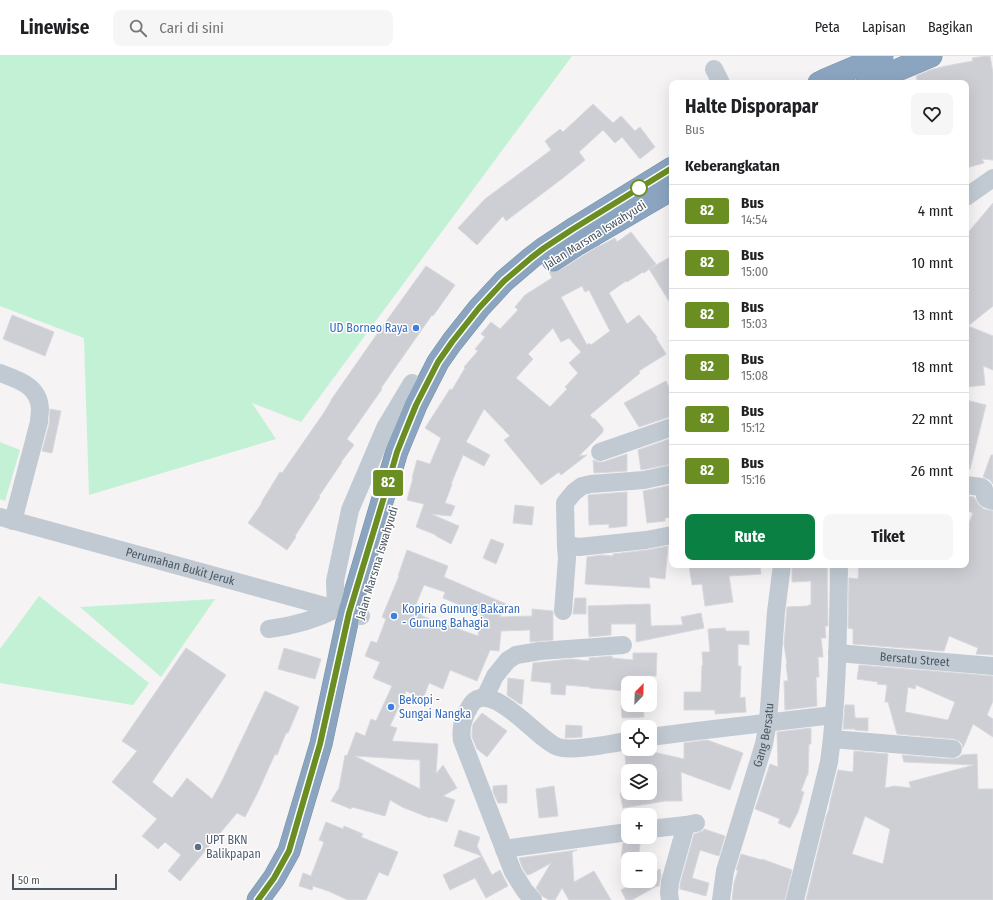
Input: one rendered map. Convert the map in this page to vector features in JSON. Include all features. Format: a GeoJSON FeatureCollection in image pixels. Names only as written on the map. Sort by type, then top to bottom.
{"type":"FeatureCollection","features":[{"type":"Feature","properties":{"kind":"highway"},"geometry":{"type":"LineString","coordinates":[[825,80],[882,56]]}},
{"type":"Feature","properties":{"kind":"highway"},"geometry":{"type":"LineString","coordinates":[[874,80],[931,56]]}},
{"type":"Feature","properties":{"kind":"highway","name":"Jalan Marsma Iswahyudi"},"geometry":{"type":"LineString","coordinates":[[258,900],[274,878],[289,851],[320,744],[348,612],[397,452],[416,405],[438,362],[479,308],[504,281],[544,248],[669,170]]}},
{"type":"Feature","properties":{"kind":"highway","name":"Jalan Marsma Iswahyudi"},"geometry":{"type":"LineString","coordinates":[[276,900],[296,870],[304,850],[337,728],[348,612],[366,595],[410,456],[429,409],[442,382],[451,367],[489,318],[535,273],[576,245],[669,191]]}},
{"type":"Feature","properties":{"kind":"street"},"geometry":{"type":"LineString","coordinates":[[969,195],[993,178]]}},
{"type":"Feature","properties":{"kind":"street"},"geometry":{"type":"LineString","coordinates":[[0,374],[24,383],[33,390],[38,398],[40,410],[39,422],[6,519]]}},
{"type":"Feature","properties":{"kind":"street"},"geometry":{"type":"LineString","coordinates":[[269,629],[287,626],[323,616],[348,612],[335,581],[350,510],[385,428],[412,383]]}},
{"type":"Feature","properties":{"kind":"street"},"geometry":{"type":"LineString","coordinates":[[600,452],[669,428]]}},
{"type":"Feature","properties":{"kind":"street"},"geometry":{"type":"LineString","coordinates":[[563,611],[567,558],[565,503],[574,492],[582,486],[644,480],[669,475]]}},
{"type":"Feature","properties":{"kind":"street"},"geometry":{"type":"LineString","coordinates":[[969,485],[982,487],[987,499],[993,501]]}},
{"type":"Feature","properties":{"kind":"street","name":"Perumahan Bukit Jeruk"},"geometry":{"type":"LineString","coordinates":[[6,519],[348,612]]}},
{"type":"Feature","properties":{"kind":"street"},"geometry":{"type":"LineString","coordinates":[[566,547],[646,540],[669,536]]}},
{"type":"Feature","properties":{"kind":"street","name":"Gang Bersatu"},"geometry":{"type":"LineString","coordinates":[[721,900],[725,871],[764,744],[768,722],[776,612],[782,568]]}},
{"type":"Feature","properties":{"kind":"street"},"geometry":{"type":"LineString","coordinates":[[795,900],[829,762],[832,739],[837,653],[839,568]]}},
{"type":"Feature","properties":{"kind":"street"},"geometry":{"type":"LineString","coordinates":[[484,697],[495,676],[508,660],[516,655],[540,651],[623,645]]}},
{"type":"Feature","properties":{"kind":"street","name":"Bersatu Street"},"geometry":{"type":"LineString","coordinates":[[837,653],[993,666]]}},
{"type":"Feature","properties":{"kind":"street"},"geometry":{"type":"LineString","coordinates":[[533,900],[524,891],[513,872],[462,740],[461,726],[470,706],[476,699],[484,697],[497,701],[513,711],[546,740],[558,747],[574,748],[621,742]]}},
{"type":"Feature","properties":{"kind":"street"},"geometry":{"type":"LineString","coordinates":[[657,737],[833,715]]}},
{"type":"Feature","properties":{"kind":"street"},"geometry":{"type":"LineString","coordinates":[[832,739],[953,750]]}},
{"type":"Feature","properties":{"kind":"street"},"geometry":{"type":"LineString","coordinates":[[657,828],[691,824],[670,882],[670,900]]}},
{"type":"Feature","properties":{"kind":"street"},"geometry":{"type":"LineString","coordinates":[[504,849],[621,833]]}},
{"type":"Feature","properties":{"kind":"green space"},"geometry":{"type":"Polygon","coordinates":[[[0,56],[572,56],[301,422],[252,403],[276,439],[89,495],[84,338],[0,306],[0,56]]]}},
{"type":"Feature","properties":{"kind":"green space"},"geometry":{"type":"Polygon","coordinates":[[[0,442],[20,450],[5,501],[0,499],[0,442]]]}},
{"type":"Feature","properties":{"kind":"green space"},"geometry":{"type":"Polygon","coordinates":[[[39,596],[149,683],[133,705],[0,683],[0,649],[39,596]]]}},
{"type":"Feature","properties":{"kind":"green space"},"geometry":{"type":"Polygon","coordinates":[[[215,599],[161,677],[80,607],[215,599]]]}},
{"type":"Feature","properties":{"kind":"building"},"geometry":{"type":"Polygon","coordinates":[[[990,56],[993,73],[993,160],[982,159],[984,163],[969,167],[969,80],[917,80],[916,76],[930,70],[973,61],[972,58],[990,56]]]}},
{"type":"Feature","properties":{"kind":"building"},"geometry":{"type":"Polygon","coordinates":[[[593,104],[613,123],[621,116],[635,131],[640,127],[655,147],[640,159],[622,137],[615,143],[603,130],[579,152],[585,160],[506,221],[503,216],[477,245],[458,228],[485,199],[551,150],[545,141],[560,129],[563,132],[593,104]]]}},
{"type":"Feature","properties":{"kind":"building"},"geometry":{"type":"Polygon","coordinates":[[[993,203],[993,306],[969,325],[969,231],[993,203]]]}},
{"type":"Feature","properties":{"kind":"building"},"geometry":{"type":"Polygon","coordinates":[[[631,232],[656,264],[644,273],[643,272],[627,282],[626,281],[609,293],[627,324],[639,315],[657,337],[656,338],[666,354],[639,371],[640,373],[590,415],[603,428],[603,432],[579,456],[587,455],[561,475],[559,472],[541,485],[504,440],[510,436],[484,409],[466,442],[490,455],[484,466],[463,455],[445,503],[455,506],[451,516],[431,514],[459,526],[451,544],[436,535],[416,527],[424,504],[407,500],[417,460],[430,464],[441,438],[425,428],[450,389],[452,390],[465,368],[464,367],[478,351],[475,349],[485,337],[481,334],[491,322],[500,329],[518,310],[515,307],[525,295],[552,278],[549,271],[554,272],[560,270],[600,245],[615,238],[617,242],[631,232]],[[582,286],[561,297],[587,345],[589,343],[591,345],[610,331],[589,290],[585,292],[582,286]],[[553,328],[528,354],[533,359],[516,378],[550,407],[567,389],[565,387],[578,373],[569,363],[581,352],[569,338],[561,342],[553,328]]]}},
{"type":"Feature","properties":{"kind":"building"},"geometry":{"type":"Polygon","coordinates":[[[669,258],[669,301],[649,269],[669,258]]]}},
{"type":"Feature","properties":{"kind":"building"},"geometry":{"type":"Polygon","coordinates":[[[426,266],[455,285],[433,316],[432,315],[347,439],[354,445],[319,496],[320,497],[287,550],[248,523],[262,503],[280,472],[282,473],[331,400],[426,266]]]}},
{"type":"Feature","properties":{"kind":"building"},"geometry":{"type":"Polygon","coordinates":[[[12,315],[54,332],[45,356],[3,339],[12,315]]]}},
{"type":"Feature","properties":{"kind":"building"},"geometry":{"type":"Polygon","coordinates":[[[969,326],[993,336],[993,370],[983,366],[985,385],[969,387],[969,326]]]}},
{"type":"Feature","properties":{"kind":"building"},"geometry":{"type":"Polygon","coordinates":[[[666,381],[669,387],[669,417],[639,427],[624,403],[666,381]]]}},
{"type":"Feature","properties":{"kind":"building"},"geometry":{"type":"Polygon","coordinates":[[[969,401],[986,405],[969,469],[969,401]]]}},
{"type":"Feature","properties":{"kind":"building"},"geometry":{"type":"Polygon","coordinates":[[[50,409],[61,411],[52,453],[42,451],[49,425],[50,409]]]}},
{"type":"Feature","properties":{"kind":"building"},"geometry":{"type":"Polygon","coordinates":[[[669,439],[669,465],[641,470],[638,450],[669,439]]]}},
{"type":"Feature","properties":{"kind":"building"},"geometry":{"type":"Polygon","coordinates":[[[627,454],[627,471],[594,473],[593,460],[603,462],[627,454]]]}},
{"type":"Feature","properties":{"kind":"building"},"geometry":{"type":"Polygon","coordinates":[[[991,455],[993,455],[993,484],[990,480],[983,477],[991,455]]]}},
{"type":"Feature","properties":{"kind":"building"},"geometry":{"type":"Polygon","coordinates":[[[669,486],[669,517],[665,518],[665,521],[647,523],[643,491],[669,486]]]}},
{"type":"Feature","properties":{"kind":"building"},"geometry":{"type":"Polygon","coordinates":[[[627,492],[627,526],[609,528],[609,524],[589,525],[588,495],[627,492]]]}},
{"type":"Feature","properties":{"kind":"building"},"geometry":{"type":"Polygon","coordinates":[[[969,496],[974,497],[979,505],[984,509],[993,511],[993,655],[976,654],[978,648],[949,636],[944,651],[853,644],[853,629],[848,628],[849,578],[858,579],[859,568],[969,568],[969,523],[973,513],[969,511],[969,496]]]}},
{"type":"Feature","properties":{"kind":"building"},"geometry":{"type":"Polygon","coordinates":[[[515,505],[534,507],[532,525],[513,523],[515,505]]]}},
{"type":"Feature","properties":{"kind":"building"},"geometry":{"type":"Polygon","coordinates":[[[491,539],[504,544],[496,564],[483,558],[491,539]]]}},
{"type":"Feature","properties":{"kind":"building"},"geometry":{"type":"Polygon","coordinates":[[[668,546],[665,579],[649,577],[650,588],[585,584],[587,557],[602,555],[613,556],[613,554],[668,546]]]}},
{"type":"Feature","properties":{"kind":"building"},"geometry":{"type":"Polygon","coordinates":[[[407,550],[448,566],[444,577],[506,604],[500,617],[532,616],[532,609],[553,611],[553,640],[530,642],[530,630],[501,631],[499,651],[490,650],[477,681],[450,670],[443,689],[429,683],[423,699],[406,691],[390,726],[397,728],[392,741],[438,744],[436,774],[443,765],[457,788],[443,796],[455,800],[447,822],[431,817],[430,818],[402,807],[390,800],[385,816],[352,807],[351,809],[331,801],[339,788],[345,755],[347,756],[356,732],[365,736],[371,719],[376,721],[392,686],[373,678],[380,662],[365,656],[371,641],[377,643],[386,619],[382,617],[407,550]],[[424,585],[415,607],[424,611],[422,616],[478,636],[481,614],[443,598],[445,592],[424,585]],[[355,756],[420,789],[420,760],[355,756]]]}},
{"type":"Feature","properties":{"kind":"building"},"geometry":{"type":"Polygon","coordinates":[[[689,568],[760,568],[761,574],[729,576],[733,602],[705,606],[702,584],[692,585],[689,568]]]}},
{"type":"Feature","properties":{"kind":"building"},"geometry":{"type":"Polygon","coordinates":[[[792,568],[827,568],[828,626],[825,626],[826,638],[821,638],[823,657],[818,657],[819,677],[816,677],[817,706],[785,710],[784,681],[788,681],[784,644],[787,607],[811,605],[811,581],[792,582],[792,568]]]}},
{"type":"Feature","properties":{"kind":"building"},"geometry":{"type":"Polygon","coordinates":[[[575,598],[586,598],[586,614],[573,614],[575,598]]]}},
{"type":"Feature","properties":{"kind":"building"},"geometry":{"type":"Polygon","coordinates":[[[650,604],[651,626],[683,625],[681,617],[701,613],[704,628],[636,642],[636,624],[611,624],[611,635],[589,637],[588,606],[650,604]]]}},
{"type":"Feature","properties":{"kind":"building"},"geometry":{"type":"Polygon","coordinates":[[[725,628],[726,631],[749,631],[749,645],[738,644],[738,666],[741,666],[740,698],[745,697],[746,712],[715,714],[715,710],[684,710],[684,692],[701,692],[703,665],[702,652],[710,652],[708,629],[725,628]]]}},
{"type":"Feature","properties":{"kind":"building"},"geometry":{"type":"Polygon","coordinates":[[[186,648],[226,675],[152,782],[172,798],[187,778],[212,799],[265,691],[299,707],[288,733],[286,733],[277,755],[275,754],[245,817],[237,813],[180,881],[168,871],[181,855],[165,842],[158,849],[142,836],[157,819],[112,782],[137,751],[122,741],[186,648]]]}},
{"type":"Feature","properties":{"kind":"building"},"geometry":{"type":"Polygon","coordinates":[[[284,648],[321,659],[315,679],[278,669],[284,648]]]}},
{"type":"Feature","properties":{"kind":"building"},"geometry":{"type":"Polygon","coordinates":[[[633,653],[657,653],[656,676],[621,676],[621,690],[566,685],[565,695],[551,694],[551,683],[531,681],[533,663],[571,659],[589,661],[589,658],[612,656],[612,658],[633,660],[633,653]]]}},
{"type":"Feature","properties":{"kind":"building"},"geometry":{"type":"Polygon","coordinates":[[[859,665],[993,676],[993,701],[987,715],[993,719],[993,737],[973,724],[963,748],[959,741],[954,739],[897,734],[888,702],[885,702],[887,685],[857,679],[859,665]],[[916,685],[915,689],[908,687],[905,712],[948,720],[955,702],[916,685]]]}},
{"type":"Feature","properties":{"kind":"building"},"geometry":{"type":"Polygon","coordinates":[[[508,678],[524,680],[522,704],[507,695],[508,678]]]}},
{"type":"Feature","properties":{"kind":"building"},"geometry":{"type":"Polygon","coordinates":[[[845,705],[854,705],[855,718],[868,718],[868,731],[843,729],[845,705]]]}},
{"type":"Feature","properties":{"kind":"building"},"geometry":{"type":"Polygon","coordinates":[[[622,712],[644,712],[644,717],[622,718],[622,712]]]}},
{"type":"Feature","properties":{"kind":"building"},"geometry":{"type":"Polygon","coordinates":[[[482,713],[507,731],[487,757],[477,749],[472,737],[473,724],[482,713]]]}},
{"type":"Feature","properties":{"kind":"building"},"geometry":{"type":"Polygon","coordinates":[[[566,725],[582,726],[582,737],[565,738],[566,725]]]}},
{"type":"Feature","properties":{"kind":"building"},"geometry":{"type":"Polygon","coordinates":[[[811,728],[808,775],[801,791],[804,792],[798,812],[790,828],[778,823],[780,819],[755,809],[770,764],[778,767],[777,732],[811,728]]]}},
{"type":"Feature","properties":{"kind":"building"},"geometry":{"type":"Polygon","coordinates":[[[707,740],[743,753],[730,790],[681,772],[682,801],[665,801],[623,808],[621,800],[657,800],[657,764],[626,764],[625,756],[657,756],[657,753],[684,759],[684,743],[707,740]]]}},
{"type":"Feature","properties":{"kind":"building"},"geometry":{"type":"Polygon","coordinates":[[[854,751],[888,754],[885,788],[894,786],[911,788],[909,782],[974,765],[904,762],[902,755],[952,759],[958,758],[962,755],[977,754],[978,789],[993,789],[993,900],[806,900],[838,770],[853,772],[854,751]],[[865,816],[852,854],[883,864],[890,829],[865,816]]]}},
{"type":"Feature","properties":{"kind":"building"},"geometry":{"type":"Polygon","coordinates":[[[507,785],[507,803],[498,803],[493,792],[493,786],[507,785]]]}},
{"type":"Feature","properties":{"kind":"building"},"geometry":{"type":"Polygon","coordinates":[[[554,786],[558,816],[539,818],[536,789],[554,786]]]}},
{"type":"Feature","properties":{"kind":"building"},"geometry":{"type":"Polygon","coordinates":[[[326,822],[343,829],[344,826],[363,834],[361,837],[398,852],[388,876],[379,872],[366,900],[348,900],[313,886],[312,890],[299,886],[303,873],[311,876],[324,842],[319,840],[326,822]]]}},
{"type":"Feature","properties":{"kind":"building"},"geometry":{"type":"Polygon","coordinates":[[[704,829],[725,836],[719,856],[700,850],[692,878],[709,883],[706,896],[680,889],[680,884],[694,834],[703,831],[704,829]]]}},
{"type":"Feature","properties":{"kind":"building"},"geometry":{"type":"Polygon","coordinates":[[[459,830],[480,837],[477,846],[482,856],[454,846],[459,830]]]}},
{"type":"Feature","properties":{"kind":"building"},"geometry":{"type":"Polygon","coordinates":[[[623,844],[640,844],[639,852],[622,852],[623,844]]]}},
{"type":"Feature","properties":{"kind":"building"},"geometry":{"type":"Polygon","coordinates":[[[577,850],[572,852],[574,882],[594,871],[611,900],[569,900],[562,888],[555,900],[549,900],[542,896],[536,888],[551,863],[527,875],[519,858],[577,850]]]}},
{"type":"Feature","properties":{"kind":"building"},"geometry":{"type":"Polygon","coordinates":[[[741,854],[762,859],[792,870],[785,900],[732,900],[734,883],[738,870],[736,870],[741,854]]]}},
{"type":"Feature","properties":{"kind":"building"},"geometry":{"type":"Polygon","coordinates":[[[482,856],[492,875],[500,870],[508,886],[486,898],[475,878],[450,890],[443,875],[482,856]]]}},
{"type":"Feature","properties":{"kind":"building"},"geometry":{"type":"Polygon","coordinates":[[[660,869],[661,875],[659,886],[657,886],[657,870],[660,869]]]}},
{"type":"Feature","properties":{"kind":"building"},"geometry":{"type":"Polygon","coordinates":[[[625,888],[653,888],[632,900],[626,900],[621,890],[625,888]]]}},
{"type":"Feature","properties":{"kind":"bus line","name":"82"},"geometry":{"type":"LineString","coordinates":[[258,900],[282,866],[289,851],[326,721],[349,613],[397,452],[416,405],[438,362],[479,308],[504,281],[531,258],[573,229],[669,170]]}},
{"type":"Feature","properties":{"kind":"place","name":"UD Borneo Raya"},"geometry":{"type":"Point","coordinates":[416,328]}},
{"type":"Feature","properties":{"kind":"place","name":"Kopiria Gunung Bakaran - Gunung Bahagia"},"geometry":{"type":"Point","coordinates":[394,616]}},
{"type":"Feature","properties":{"kind":"place","name":"Bekopi - Sungai Nangka"},"geometry":{"type":"Point","coordinates":[391,707]}},
{"type":"Feature","properties":{"kind":"place","name":"UPT BKN Balikpapan"},"geometry":{"type":"Point","coordinates":[198,847]}}]}
